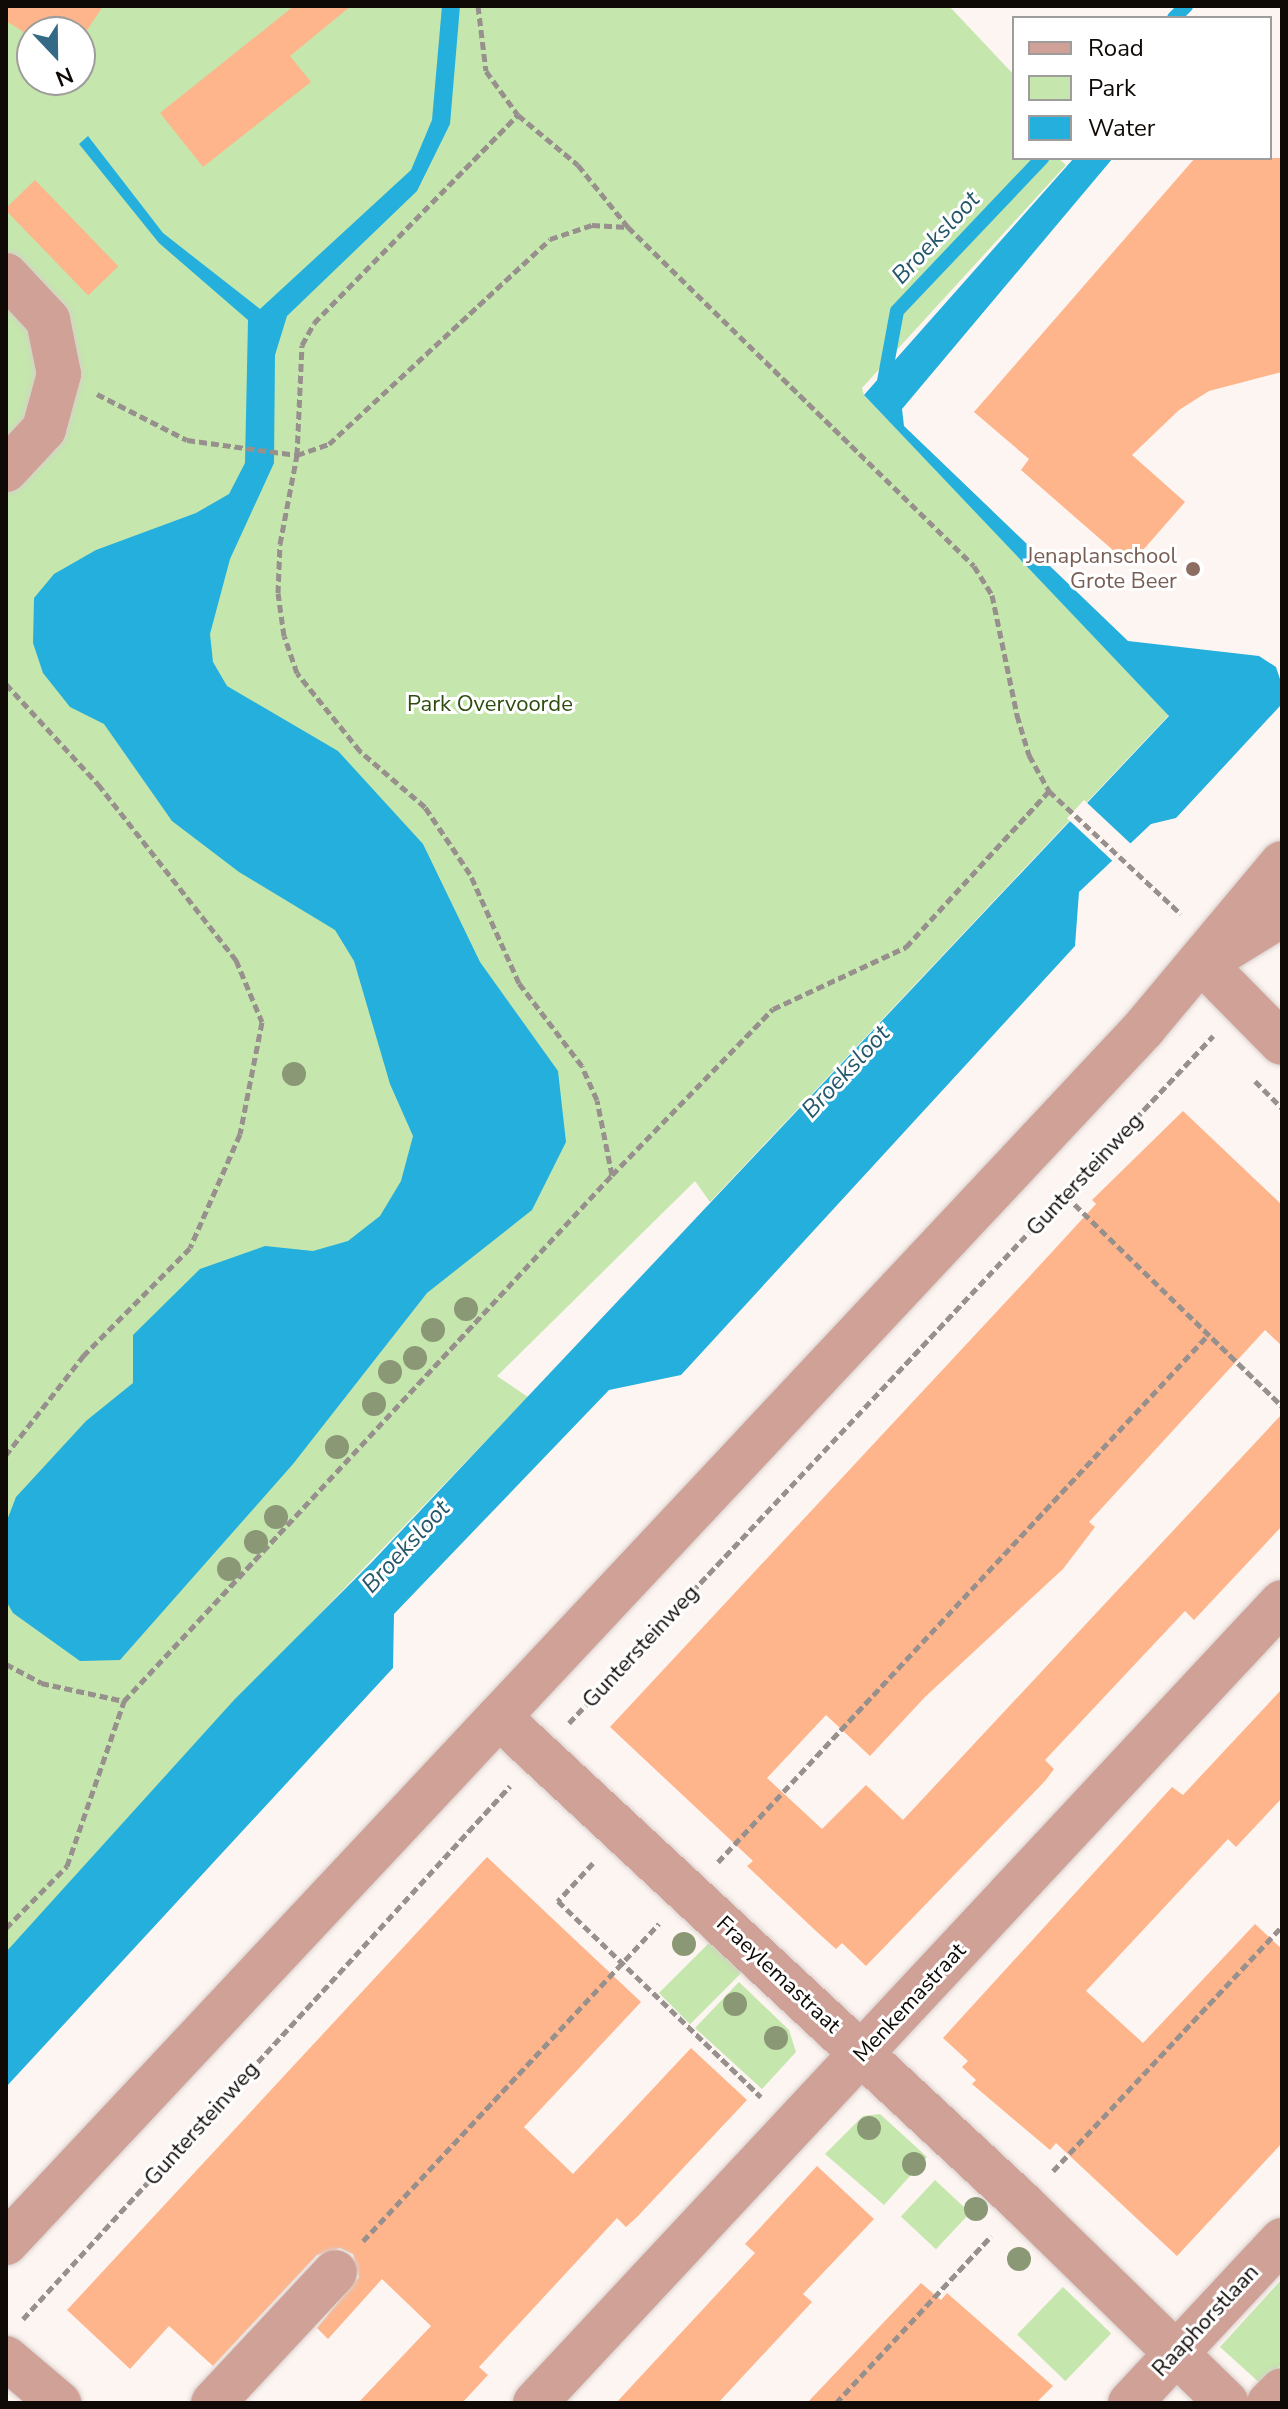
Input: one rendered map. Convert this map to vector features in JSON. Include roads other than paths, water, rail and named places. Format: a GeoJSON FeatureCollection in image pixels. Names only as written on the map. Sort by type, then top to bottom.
{"type":"FeatureCollection","features":[{"type":"Feature","properties":{"kind":"street"},"geometry":{"type":"LineString","coordinates":[[6,275],[48,320],[59,374],[44,429],[6,470]]}},
{"type":"Feature","properties":{"kind":"street"},"geometry":{"type":"LineString","coordinates":[[6,2243],[1203,963],[1282,863]]}},
{"type":"Feature","properties":{"kind":"street"},"geometry":{"type":"LineString","coordinates":[[1203,963],[1282,915]]}},
{"type":"Feature","properties":{"kind":"street"},"geometry":{"type":"LineString","coordinates":[[1203,963],[1241,1005],[1282,1043]]}},
{"type":"Feature","properties":{"kind":"street","name":"Menkemastraat"},"geometry":{"type":"LineString","coordinates":[[535,2403],[1282,1602]]}},
{"type":"Feature","properties":{"kind":"street","name":"Fraeylemastraat"},"geometry":{"type":"LineString","coordinates":[[499,1717],[1022,2203],[1174,2355],[1227,2403]]}},
{"type":"Feature","properties":{"kind":"street","name":"Raaphorstlaan"},"geometry":{"type":"LineString","coordinates":[[1130,2403],[1282,2240]]}},
{"type":"Feature","properties":{"kind":"street"},"geometry":{"type":"LineString","coordinates":[[213,2403],[335,2272]]}},
{"type":"Feature","properties":{"kind":"street"},"geometry":{"type":"LineString","coordinates":[[11,2342],[59,2403]]}},
{"type":"Feature","properties":{"kind":"street"},"geometry":{"type":"LineString","coordinates":[[1269,2403],[1282,2390]]}},
{"type":"Feature","properties":{"kind":"water"},"geometry":{"type":"Polygon","coordinates":[[[442,6],[460,6],[450,124],[417,191],[287,316],[275,355],[274,463],[230,559],[210,634],[213,662],[227,686],[338,751],[423,844],[480,962],[558,1071],[566,1142],[532,1210],[427,1293],[293,1464],[120,1660],[80,1661],[13,1613],[6,1601],[6,1523],[16,1497],[86,1421],[133,1383],[133,1335],[200,1269],[265,1246],[313,1251],[348,1241],[380,1216],[401,1181],[413,1136],[390,1084],[354,961],[335,930],[239,872],[172,821],[104,724],[70,707],[43,673],[33,643],[34,598],[54,574],[96,550],[196,513],[229,494],[245,463],[248,320],[159,243],[79,144],[88,136],[163,233],[260,309],[411,170],[432,120],[442,6]]]}},
{"type":"Feature","properties":{"kind":"water"},"geometry":{"type":"Polygon","coordinates":[[[1072,160],[1111,160],[902,409],[904,426],[1128,641],[1259,656],[1276,667],[1282,685],[1280,706],[1176,818],[1151,824],[1079,892],[1075,946],[681,1375],[609,1390],[394,1614],[393,1668],[6,2087],[6,1952],[234,1700],[371,1563],[1169,716],[864,395],[1072,160]]]}},
{"type":"Feature","properties":{"kind":"waterway","name":"Broeksloot"},"geometry":{"type":"LineString","coordinates":[[1176,16],[1186,6]]}},
{"type":"Feature","properties":{"kind":"waterway","name":"Broeksloot"},"geometry":{"type":"LineString","coordinates":[[882,392],[897,311],[1040,160]]}},
{"type":"Feature","properties":{"kind":"place","name":"Jenaplanschool Grote Beer"},"geometry":{"type":"Point","coordinates":[1193,569]}},
{"type":"Feature","properties":{"kind":"park label","name":"Park Overvoorde"},"geometry":{"type":"Point","coordinates":[490,705]}}]}
